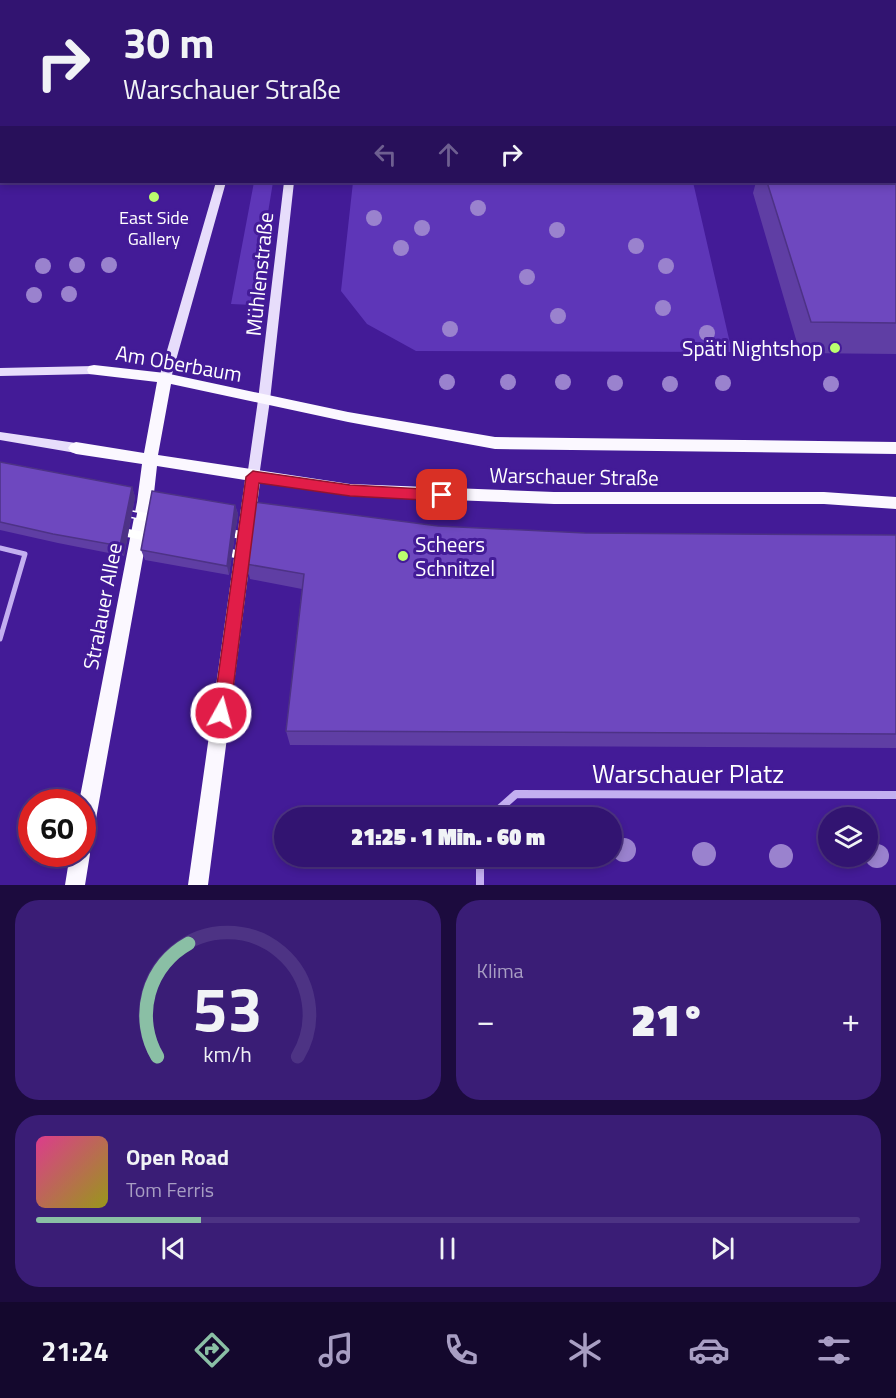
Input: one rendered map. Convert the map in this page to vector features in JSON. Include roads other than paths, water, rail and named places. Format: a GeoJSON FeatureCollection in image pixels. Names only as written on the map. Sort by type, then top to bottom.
{"type":"FeatureCollection","features":[{"type":"Feature","properties":{"kind":"main road"},"geometry":{"type":"LineString","coordinates":[[165,378],[220,183]]}},
{"type":"Feature","properties":{"kind":"main road","name":"Mühlenstraße"},"geometry":{"type":"LineString","coordinates":[[253,477],[289,183]]}},
{"type":"Feature","properties":{"kind":"main road","name":"Am Oberbaum"},"geometry":{"type":"LineString","coordinates":[[0,372],[94,370],[165,378],[348,417]]}},
{"type":"Feature","properties":{"kind":"main road","name":"Stralauer Allee"},"geometry":{"type":"LineString","coordinates":[[92,789],[145,502],[150,459],[165,378]]}},
{"type":"Feature","properties":{"kind":"main road","name":"Warschauer Straße"},"geometry":{"type":"LineString","coordinates":[[348,417],[466,440],[518,445],[896,448]]}},
{"type":"Feature","properties":{"kind":"main road"},"geometry":{"type":"LineString","coordinates":[[0,436],[76,448]]}},
{"type":"Feature","properties":{"kind":"main road","name":"Warschauer Straße"},"geometry":{"type":"LineString","coordinates":[[76,448],[253,477],[350,490],[442,495],[824,498],[896,503]]}},
{"type":"Feature","properties":{"kind":"main road"},"geometry":{"type":"LineString","coordinates":[[198,885],[253,477]]}},
{"type":"Feature","properties":{"kind":"main road"},"geometry":{"type":"LineString","coordinates":[[75,885],[78,867]]}},
{"type":"Feature","properties":{"kind":"street","name":"Warschauer Platz"},"geometry":{"type":"LineString","coordinates":[[501,807],[516,794],[896,795]]}},
{"type":"Feature","properties":{"kind":"street"},"geometry":{"type":"LineString","coordinates":[[480,867],[480,885]]}},
{"type":"Feature","properties":{"kind":"lane"},"geometry":{"type":"LineString","coordinates":[[0,548],[25,555],[0,639]]}},
{"type":"Feature","properties":{"kind":"railway"},"geometry":{"type":"LineString","coordinates":[[115,511],[129,514]]}},
{"type":"Feature","properties":{"kind":"railway"},"geometry":{"type":"LineString","coordinates":[[121,512],[165,521]]}},
{"type":"Feature","properties":{"kind":"railway"},"geometry":{"type":"LineString","coordinates":[[112,530],[159,539]]}},
{"type":"Feature","properties":{"kind":"railway"},"geometry":{"type":"LineString","coordinates":[[218,531],[265,539]]}},
{"type":"Feature","properties":{"kind":"railway"},"geometry":{"type":"LineString","coordinates":[[215,550],[262,559]]}},
{"type":"Feature","properties":{"kind":"place","name":"East Side Gallery"},"geometry":{"type":"Point","coordinates":[154,197]}},
{"type":"Feature","properties":{"kind":"place","name":"Späti Nightshop"},"geometry":{"type":"Point","coordinates":[835,348]}},
{"type":"Feature","properties":{"kind":"place","name":"Scheers Schnitzel"},"geometry":{"type":"Point","coordinates":[403,556]}}]}
